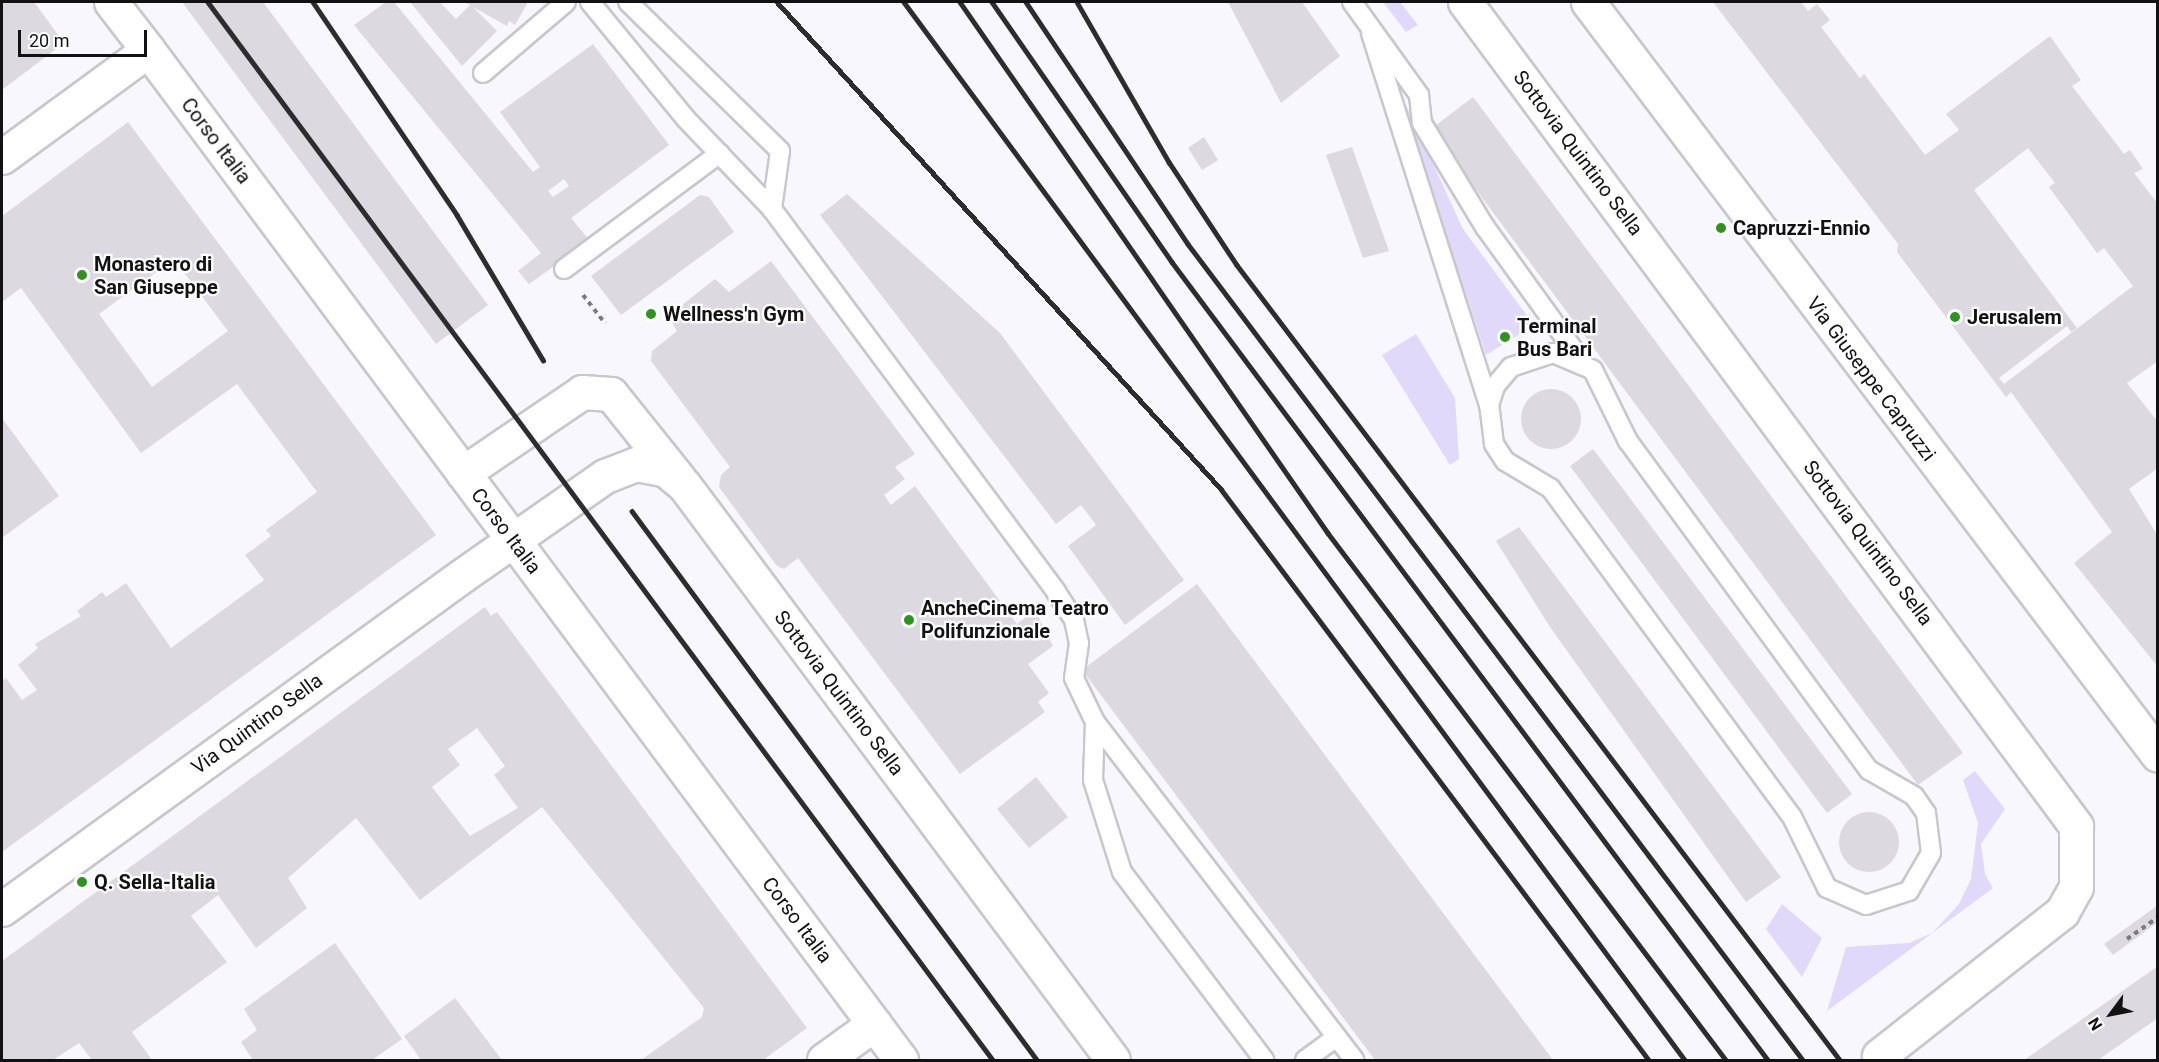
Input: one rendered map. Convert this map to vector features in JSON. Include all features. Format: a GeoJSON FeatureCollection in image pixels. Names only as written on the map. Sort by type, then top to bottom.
{"type":"FeatureCollection","features":[{"type":"Feature","properties":{"kind":"street","name":"Corso Italia"},"geometry":{"type":"LineString","coordinates":[[111,2],[901,1060]]}},
{"type":"Feature","properties":{"kind":"street","name":"Sottovia Quintino Sella"},"geometry":{"type":"LineString","coordinates":[[1465,2],[2076,826],[2076,886],[2062,912],[1879,1056]]}},
{"type":"Feature","properties":{"kind":"street","name":"Via Giuseppe Capruzzi"},"geometry":{"type":"LineString","coordinates":[[1588,2],[2157,754]]}},
{"type":"Feature","properties":{"kind":"street"},"geometry":{"type":"LineString","coordinates":[[2,158],[148,50]]}},
{"type":"Feature","properties":{"kind":"street"},"geometry":{"type":"LineString","coordinates":[[464,473],[582,392],[612,394],[684,485]]}},
{"type":"Feature","properties":{"kind":"street","name":"Sottovia Quintino Sella"},"geometry":{"type":"LineString","coordinates":[[513,540],[605,476],[636,464],[666,470],[684,485],[1113,1060]]}},
{"type":"Feature","properties":{"kind":"street","name":"Via Quintino Sella"},"geometry":{"type":"LineString","coordinates":[[2,909],[513,540]]}},
{"type":"Feature","properties":{"kind":"street"},"geometry":{"type":"LineString","coordinates":[[824,1060],[874,1024]]}},
{"type":"Feature","properties":{"kind":"lane"},"geometry":{"type":"LineString","coordinates":[[483,73],[566,2]]}},
{"type":"Feature","properties":{"kind":"lane"},"geometry":{"type":"LineString","coordinates":[[590,2],[686,120],[772,208],[1062,601],[1079,643],[1074,678],[1095,722],[1354,1060]]}},
{"type":"Feature","properties":{"kind":"lane"},"geometry":{"type":"LineString","coordinates":[[628,2],[780,151],[772,208]]}},
{"type":"Feature","properties":{"kind":"lane"},"geometry":{"type":"LineString","coordinates":[[1352,2],[1369,25],[1419,95],[1422,123],[1485,227],[1584,363],[1605,386],[1628,441],[1869,770],[1914,796],[1926,813],[1931,853],[1909,891],[1866,905],[1827,888],[1792,817],[1550,488],[1505,461],[1494,444],[1489,405],[1369,25]]}},
{"type":"Feature","properties":{"kind":"lane"},"geometry":{"type":"LineString","coordinates":[[564,269],[720,153]]}},
{"type":"Feature","properties":{"kind":"lane"},"geometry":{"type":"LineString","coordinates":[[1489,405],[1511,367],[1532,356],[1553,353],[1584,363]]}},
{"type":"Feature","properties":{"kind":"lane"},"geometry":{"type":"LineString","coordinates":[[1095,722],[1093,780],[1122,872],[1264,1060]]}},
{"type":"Feature","properties":{"kind":"lane"},"geometry":{"type":"LineString","coordinates":[[1305,1060],[1337,1037]]}},
{"type":"Feature","properties":{"kind":"path"},"geometry":{"type":"LineString","coordinates":[[2127,939],[2157,917]]}},
{"type":"Feature","properties":{"kind":"shaded area"},"geometry":{"type":"Polygon","coordinates":[[[1383,2],[1400,2],[1418,25],[1406,32],[1383,2]]]}},
{"type":"Feature","properties":{"kind":"shaded area"},"geometry":{"type":"Polygon","coordinates":[[[1395,81],[1463,229],[1534,325],[1486,355],[1395,81]]]}},
{"type":"Feature","properties":{"kind":"shaded area"},"geometry":{"type":"Polygon","coordinates":[[[1416,334],[1455,398],[1459,459],[1450,465],[1382,355],[1416,334]]]}},
{"type":"Feature","properties":{"kind":"shaded area"},"geometry":{"type":"Polygon","coordinates":[[[1975,771],[2005,809],[1981,844],[1985,874],[1993,888],[1827,1011],[1846,947],[1909,943],[1932,933],[1959,904],[1971,879],[1978,823],[1963,780],[1975,771]]]}},
{"type":"Feature","properties":{"kind":"shaded area"},"geometry":{"type":"Polygon","coordinates":[[[1782,904],[1822,938],[1802,977],[1766,929],[1782,904]]]}},
{"type":"Feature","properties":{"kind":"building"},"geometry":{"type":"Polygon","coordinates":[[[2,2],[34,2],[64,43],[2,90],[2,2]]]}},
{"type":"Feature","properties":{"kind":"building"},"geometry":{"type":"Polygon","coordinates":[[[182,2],[263,2],[488,305],[436,344],[182,2]]]}},
{"type":"Feature","properties":{"kind":"building"},"geometry":{"type":"Polygon","coordinates":[[[386,2],[394,2],[533,172],[540,167],[500,112],[593,44],[669,145],[571,218],[590,241],[529,284],[518,271],[541,253],[354,25],[386,2]],[[564,179],[548,191],[553,197],[569,186],[564,179]]]}},
{"type":"Feature","properties":{"kind":"building"},"geometry":{"type":"Polygon","coordinates":[[[410,2],[440,2],[456,19],[470,5],[463,2],[528,2],[515,25],[509,21],[507,26],[473,7],[497,31],[462,66],[410,2]]]}},
{"type":"Feature","properties":{"kind":"building"},"geometry":{"type":"Polygon","coordinates":[[[1228,2],[1302,2],[1340,56],[1281,103],[1228,2]]]}},
{"type":"Feature","properties":{"kind":"building"},"geometry":{"type":"Polygon","coordinates":[[[1713,2],[1801,2],[1808,11],[1817,4],[1830,20],[1821,27],[1860,78],[1864,74],[1925,155],[1959,130],[1946,114],[2050,36],[2081,80],[2072,86],[2124,154],[2130,150],[2143,169],[2134,173],[2158,204],[2158,361],[2127,383],[2158,422],[2158,468],[2129,489],[2158,536],[2158,667],[2074,563],[2112,532],[2011,392],[2006,397],[1897,252],[1898,244],[1713,2]],[[2028,148],[1974,190],[2077,328],[2071,332],[2067,326],[1999,378],[2004,384],[2133,286],[2104,248],[2097,253],[2049,187],[2055,183],[2028,148]]]}},
{"type":"Feature","properties":{"kind":"building"},"geometry":{"type":"Polygon","coordinates":[[[1473,97],[1963,753],[1918,785],[1431,129],[1473,97]]]}},
{"type":"Feature","properties":{"kind":"building"},"geometry":{"type":"Polygon","coordinates":[[[128,122],[436,535],[2,852],[2,681],[6,678],[22,700],[37,690],[18,665],[38,648],[35,644],[81,616],[77,611],[102,592],[106,597],[126,583],[171,648],[264,580],[245,555],[271,536],[266,530],[317,492],[237,384],[141,453],[21,288],[2,302],[2,216],[128,122]],[[174,259],[99,314],[152,387],[228,331],[174,259]]]}},
{"type":"Feature","properties":{"kind":"building"},"geometry":{"type":"Polygon","coordinates":[[[1204,137],[1218,160],[1202,170],[1188,148],[1204,137]]]}},
{"type":"Feature","properties":{"kind":"building"},"geometry":{"type":"Polygon","coordinates":[[[1352,147],[1389,251],[1363,258],[1326,155],[1352,147]]]}},
{"type":"Feature","properties":{"kind":"building"},"geometry":{"type":"Polygon","coordinates":[[[847,194],[1000,333],[1184,580],[1125,625],[1068,546],[1096,525],[1081,505],[1056,524],[820,215],[847,194]]]}},
{"type":"Feature","properties":{"kind":"building"},"geometry":{"type":"Polygon","coordinates":[[[700,195],[709,197],[734,232],[621,315],[591,276],[700,195]]]}},
{"type":"Feature","properties":{"kind":"building"},"geometry":{"type":"Polygon","coordinates":[[[771,261],[915,454],[895,467],[905,479],[884,495],[891,505],[915,486],[1017,624],[1035,610],[1053,646],[1028,664],[1049,693],[1038,702],[1045,712],[960,774],[798,558],[784,569],[777,566],[719,487],[721,475],[730,467],[651,361],[652,351],[677,331],[668,316],[715,279],[729,292],[771,261]]]}},
{"type":"Feature","properties":{"kind":"building"},"geometry":{"type":"Polygon","coordinates":[[[1551,389],[1568,394],[1576,402],[1581,419],[1576,436],[1568,444],[1551,449],[1534,444],[1526,436],[1521,419],[1526,402],[1534,394],[1551,389]]]}},
{"type":"Feature","properties":{"kind":"building"},"geometry":{"type":"Polygon","coordinates":[[[2,418],[59,496],[2,538],[2,418]]]}},
{"type":"Feature","properties":{"kind":"building"},"geometry":{"type":"Polygon","coordinates":[[[1593,449],[1852,794],[1827,813],[1570,466],[1593,449]]]}},
{"type":"Feature","properties":{"kind":"building"},"geometry":{"type":"Polygon","coordinates":[[[1519,527],[1781,877],[1746,902],[1550,627],[1496,541],[1519,527]]]}},
{"type":"Feature","properties":{"kind":"building"},"geometry":{"type":"Polygon","coordinates":[[[1197,584],[1553,1060],[1375,1060],[1082,670],[1197,584]]]}},
{"type":"Feature","properties":{"kind":"building"},"geometry":{"type":"Polygon","coordinates":[[[485,607],[491,616],[497,612],[807,1028],[763,1060],[641,1060],[702,1017],[704,1008],[542,807],[420,900],[356,818],[288,878],[307,908],[256,948],[218,895],[191,916],[227,962],[132,1032],[152,1060],[92,1060],[79,1043],[53,1060],[2,1060],[2,961],[485,607]],[[477,728],[448,749],[460,765],[432,787],[470,836],[518,808],[494,775],[505,766],[477,728]]]}},
{"type":"Feature","properties":{"kind":"building"},"geometry":{"type":"Polygon","coordinates":[[[1036,777],[1068,817],[1029,848],[997,809],[1036,777]]]}},
{"type":"Feature","properties":{"kind":"building"},"geometry":{"type":"Polygon","coordinates":[[[1869,812],[1886,817],[1894,825],[1899,842],[1894,859],[1886,867],[1869,872],[1852,867],[1844,859],[1839,842],[1844,825],[1852,817],[1869,812]]]}},
{"type":"Feature","properties":{"kind":"building"},"geometry":{"type":"Polygon","coordinates":[[[2158,905],[2158,922],[2113,955],[2104,944],[2158,905]]]}},
{"type":"Feature","properties":{"kind":"building"},"geometry":{"type":"Polygon","coordinates":[[[335,943],[402,1039],[372,1060],[253,1060],[241,1042],[257,1030],[244,1009],[335,943]]]}},
{"type":"Feature","properties":{"kind":"building"},"geometry":{"type":"Polygon","coordinates":[[[2158,966],[2158,1018],[2098,1060],[2024,1060],[2158,966]]]}},
{"type":"Feature","properties":{"kind":"building"},"geometry":{"type":"Polygon","coordinates":[[[455,998],[502,1060],[421,1060],[404,1036],[455,998]]]}},
{"type":"Feature","properties":{"kind":"railway"},"geometry":{"type":"LineString","coordinates":[[208,2],[993,1060]]}},
{"type":"Feature","properties":{"kind":"railway"},"geometry":{"type":"LineString","coordinates":[[313,2],[457,215],[543,360]]}},
{"type":"Feature","properties":{"kind":"railway"},"geometry":{"type":"LineString","coordinates":[[777,2],[1221,489],[1649,1060]]}},
{"type":"Feature","properties":{"kind":"railway"},"geometry":{"type":"LineString","coordinates":[[904,2],[1685,1060]]}},
{"type":"Feature","properties":{"kind":"railway"},"geometry":{"type":"LineString","coordinates":[[960,2],[1328,533],[1726,1060]]}},
{"type":"Feature","properties":{"kind":"railway"},"geometry":{"type":"LineString","coordinates":[[992,2],[1172,262],[1768,1060]]}},
{"type":"Feature","properties":{"kind":"railway"},"geometry":{"type":"LineString","coordinates":[[1026,2],[1188,244],[1803,1060]]}},
{"type":"Feature","properties":{"kind":"railway"},"geometry":{"type":"LineString","coordinates":[[1077,2],[1169,162],[1237,265],[1840,1060]]}},
{"type":"Feature","properties":{"kind":"railway"},"geometry":{"type":"LineString","coordinates":[[632,511],[1037,1060]]}},
{"type":"Feature","properties":{"kind":"place","name":"Capruzzi-Ennio"},"geometry":{"type":"Point","coordinates":[1721,228]}},
{"type":"Feature","properties":{"kind":"place","name":"Monastero di San Giuseppe"},"geometry":{"type":"Point","coordinates":[82,275]}},
{"type":"Feature","properties":{"kind":"place","name":"Wellness'n Gym"},"geometry":{"type":"Point","coordinates":[651,314]}},
{"type":"Feature","properties":{"kind":"place","name":"Jerusalem"},"geometry":{"type":"Point","coordinates":[1955,317]}},
{"type":"Feature","properties":{"kind":"place","name":"Terminal Bus Bari"},"geometry":{"type":"Point","coordinates":[1505,337]}},
{"type":"Feature","properties":{"kind":"place","name":"AncheCinema Teatro Polifunzionale"},"geometry":{"type":"Point","coordinates":[909,620]}},
{"type":"Feature","properties":{"kind":"place","name":"Q. Sella-Italia"},"geometry":{"type":"Point","coordinates":[82,882]}}]}
